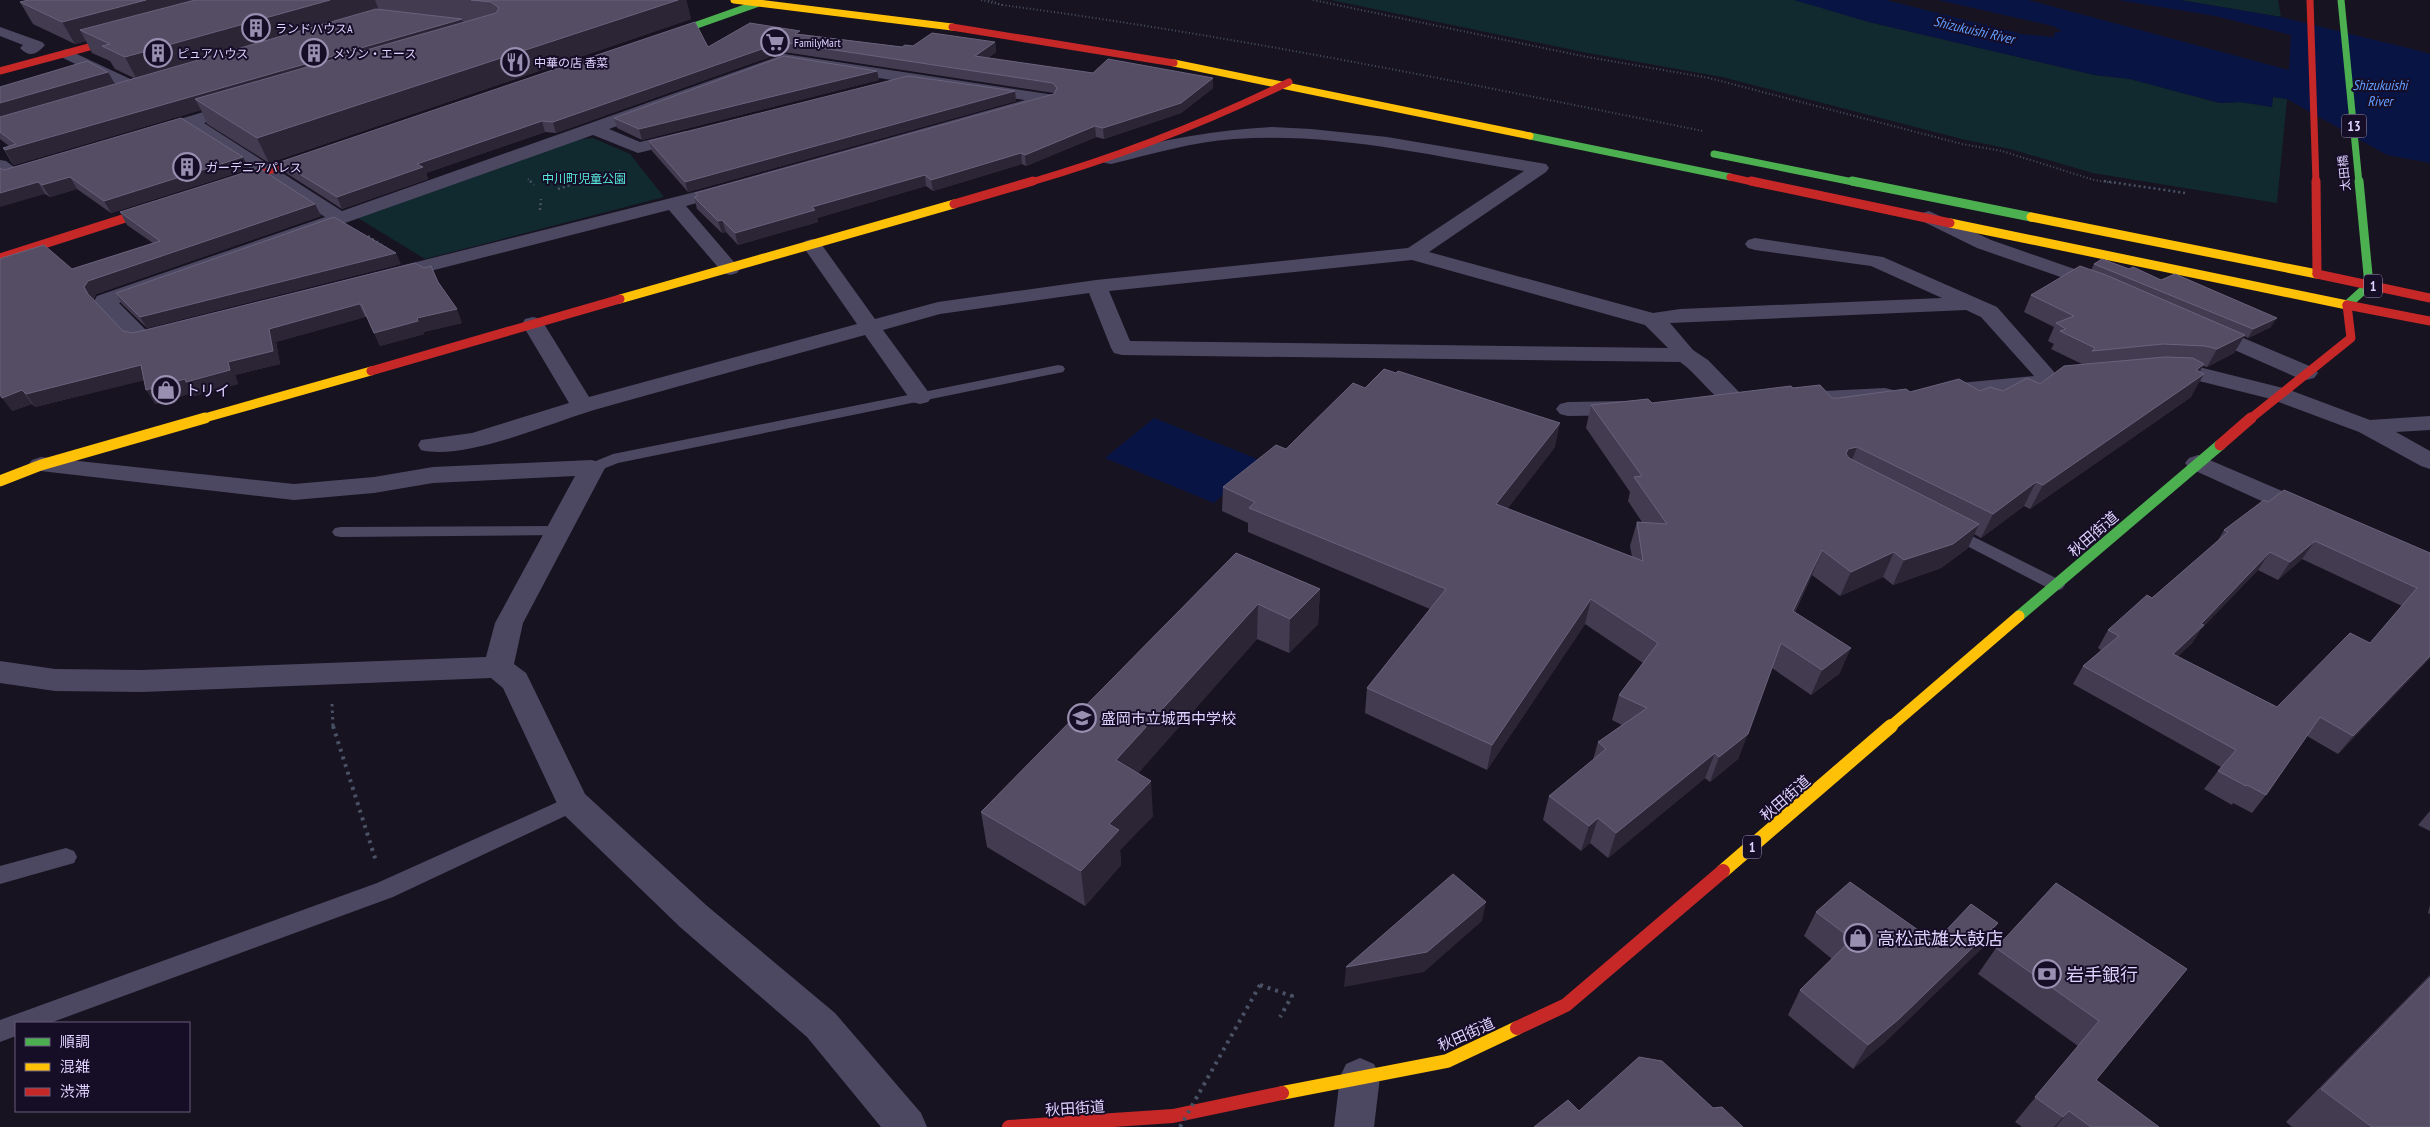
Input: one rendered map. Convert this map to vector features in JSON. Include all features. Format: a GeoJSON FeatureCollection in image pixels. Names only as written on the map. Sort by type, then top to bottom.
{"type":"FeatureCollection","features":[{"type":"Feature","properties":{"kind":"street"},"geometry":{"type":"LineString","coordinates":[[734,0],[763,1],[984,31],[1209,69],[2347,305],[2369,285]]}},
{"type":"Feature","properties":{"kind":"street","name":"太田橋"},"geometry":{"type":"LineString","coordinates":[[2310,0],[2318,244],[2317,274]]}},
{"type":"Feature","properties":{"kind":"street","name":"太田橋"},"geometry":{"type":"LineString","coordinates":[[2341,0],[2369,285]]}},
{"type":"Feature","properties":{"kind":"street"},"geometry":{"type":"LineString","coordinates":[[649,42],[763,1]]}},
{"type":"Feature","properties":{"kind":"street"},"geometry":{"type":"LineString","coordinates":[[0,31],[37,45],[28,48],[33,50]]}},
{"type":"Feature","properties":{"kind":"street"},"geometry":{"type":"LineString","coordinates":[[0,72],[140,33]]}},
{"type":"Feature","properties":{"kind":"street"},"geometry":{"type":"LineString","coordinates":[[66,54],[135,87]]}},
{"type":"Feature","properties":{"kind":"street"},"geometry":{"type":"LineString","coordinates":[[786,59],[911,79],[1048,99],[888,146],[673,203],[141,338],[105,301],[594,130],[786,59]]}},
{"type":"Feature","properties":{"kind":"street"},"geometry":{"type":"LineString","coordinates":[[1098,163],[1244,104],[1300,77]]}},
{"type":"Feature","properties":{"kind":"street"},"geometry":{"type":"LineString","coordinates":[[874,89],[911,79]]}},
{"type":"Feature","properties":{"kind":"street"},"geometry":{"type":"LineString","coordinates":[[108,95],[154,82]]}},
{"type":"Feature","properties":{"kind":"street"},"geometry":{"type":"LineString","coordinates":[[133,138],[255,102]]}},
{"type":"Feature","properties":{"kind":"street"},"geometry":{"type":"LineString","coordinates":[[190,122],[338,218]]}},
{"type":"Feature","properties":{"kind":"street"},"geometry":{"type":"LineString","coordinates":[[594,130],[638,148],[705,131]]}},
{"type":"Feature","properties":{"kind":"street"},"geometry":{"type":"LineString","coordinates":[[0,481],[41,465],[533,324],[1098,163],[1199,138],[1233,134],[1288,133],[1370,140],[1540,168],[1412,254]]}},
{"type":"Feature","properties":{"kind":"street"},"geometry":{"type":"LineString","coordinates":[[222,186],[333,149]]}},
{"type":"Feature","properties":{"kind":"street"},"geometry":{"type":"LineString","coordinates":[[1704,152],[2317,274]]}},
{"type":"Feature","properties":{"kind":"street"},"geometry":{"type":"LineString","coordinates":[[0,165],[11,174],[58,160]]}},
{"type":"Feature","properties":{"kind":"street"},"geometry":{"type":"LineString","coordinates":[[0,258],[176,201]]}},
{"type":"Feature","properties":{"kind":"street"},"geometry":{"type":"LineString","coordinates":[[673,203],[730,268]]}},
{"type":"Feature","properties":{"kind":"street"},"geometry":{"type":"LineString","coordinates":[[1929,218],[1984,244],[2121,293]]}},
{"type":"Feature","properties":{"kind":"street"},"geometry":{"type":"LineString","coordinates":[[1708,405],[1908,394],[2060,381],[1989,312],[1876,261],[1755,244]]}},
{"type":"Feature","properties":{"kind":"street"},"geometry":{"type":"LineString","coordinates":[[812,245],[872,326],[920,397]]}},
{"type":"Feature","properties":{"kind":"street"},"geometry":{"type":"LineString","coordinates":[[430,445],[475,440],[583,406],[938,308],[1096,286],[1412,254],[1653,320],[1668,333],[1685,356],[1700,365],[1736,402]]}},
{"type":"Feature","properties":{"kind":"street","name":"1"},"geometry":{"type":"LineString","coordinates":[[2317,274],[2430,298]]}},
{"type":"Feature","properties":{"kind":"street","name":"1"},"geometry":{"type":"LineString","coordinates":[[2317,274],[2347,305],[2430,321]]}},
{"type":"Feature","properties":{"kind":"street"},"geometry":{"type":"LineString","coordinates":[[1096,286],[1122,348],[1685,356]]}},
{"type":"Feature","properties":{"kind":"street"},"geometry":{"type":"LineString","coordinates":[[1653,320],[1680,315],[1968,304]]}},
{"type":"Feature","properties":{"kind":"street","name":"秋田街道"},"geometry":{"type":"LineString","coordinates":[[1008,1127],[1173,1116],[1360,1076],[1447,1061],[1566,1005],[2279,394],[2352,338],[2347,305]]}},
{"type":"Feature","properties":{"kind":"street"},"geometry":{"type":"LineString","coordinates":[[2187,321],[2306,373]]}},
{"type":"Feature","properties":{"kind":"street"},"geometry":{"type":"LineString","coordinates":[[533,324],[583,406]]}},
{"type":"Feature","properties":{"kind":"street"},"geometry":{"type":"LineString","coordinates":[[2144,372],[2195,373],[2279,394],[2368,427],[2430,461]]}},
{"type":"Feature","properties":{"kind":"street"},"geometry":{"type":"LineString","coordinates":[[1568,410],[1653,408]]}},
{"type":"Feature","properties":{"kind":"street"},"geometry":{"type":"LineString","coordinates":[[2368,427],[2430,423]]}},
{"type":"Feature","properties":{"kind":"street"},"geometry":{"type":"LineString","coordinates":[[2198,463],[2334,524]]}},
{"type":"Feature","properties":{"kind":"street"},"geometry":{"type":"LineString","coordinates":[[41,465],[294,492],[374,485],[433,475],[592,468]]}},
{"type":"Feature","properties":{"kind":"street"},"geometry":{"type":"LineString","coordinates":[[498,667],[508,623],[592,468]]}},
{"type":"Feature","properties":{"kind":"street"},"geometry":{"type":"LineString","coordinates":[[0,672],[55,680],[142,681],[498,667],[515,681],[573,804],[694,916],[821,1025],[907,1127]]}},
{"type":"Feature","properties":{"kind":"street"},"geometry":{"type":"LineString","coordinates":[[1354,1127],[1360,1076]]}},
{"type":"Feature","properties":{"kind":"lane"},"geometry":{"type":"LineString","coordinates":[[592,468],[613,459],[1058,369]]}},
{"type":"Feature","properties":{"kind":"lane"},"geometry":{"type":"LineString","coordinates":[[1935,523],[2056,586]]}},
{"type":"Feature","properties":{"kind":"lane"},"geometry":{"type":"LineString","coordinates":[[341,532],[558,531]]}},
{"type":"Feature","properties":{"kind":"lane"},"geometry":{"type":"LineString","coordinates":[[24,1022],[385,890],[573,804]]}},
{"type":"Feature","properties":{"kind":"lane"},"geometry":{"type":"LineString","coordinates":[[0,875],[66,856]]}},
{"type":"Feature","properties":{"kind":"lane"},"geometry":{"type":"LineString","coordinates":[[0,1031],[15,1025]]}},
{"type":"Feature","properties":{"kind":"path"},"geometry":{"type":"LineString","coordinates":[[981,0],[1002,5],[1094,16],[1198,33],[1708,132]]}},
{"type":"Feature","properties":{"kind":"path"},"geometry":{"type":"LineString","coordinates":[[988,0],[1002,5]]}},
{"type":"Feature","properties":{"kind":"path"},"geometry":{"type":"LineString","coordinates":[[1313,0],[1582,56],[1709,78],[1962,144],[2002,151],[2094,180],[2184,193]]}},
{"type":"Feature","properties":{"kind":"path"},"geometry":{"type":"LineString","coordinates":[[558,189],[649,161],[638,148]]}},
{"type":"Feature","properties":{"kind":"path"},"geometry":{"type":"LineString","coordinates":[[338,218],[419,268]]}},
{"type":"Feature","properties":{"kind":"path"},"geometry":{"type":"LineString","coordinates":[[340,673],[332,696],[333,732],[344,759],[385,890]]}},
{"type":"Feature","properties":{"kind":"path"},"geometry":{"type":"LineString","coordinates":[[1180,1127],[1260,985],[1292,996],[1280,1017]]}},
{"type":"Feature","properties":{"kind":"green space"},"geometry":{"type":"Polygon","coordinates":[[[1331,0],[1796,0],[1869,22],[2095,75],[2130,79],[2220,103],[2241,102],[2272,107],[2273,97],[2287,99],[2277,203],[2093,173],[2010,149],[1962,139],[1722,77],[1588,53],[1331,0]]]}},
{"type":"Feature","properties":{"kind":"green space"},"geometry":{"type":"Polygon","coordinates":[[[2180,0],[2278,0],[2281,17],[2180,0]]]}},
{"type":"Feature","properties":{"kind":"green space","name":"中川町児童公園"},"geometry":{"type":"Polygon","coordinates":[[[593,138],[630,154],[664,197],[425,259],[358,218],[580,139],[593,138]]]}},
{"type":"Feature","properties":{"kind":"water","name":"Shizukuishi River"},"geometry":{"type":"Polygon","coordinates":[[[1794,0],[1886,0],[2021,34],[2054,37],[2054,33],[2062,31],[2053,26],[1938,0],[2028,0],[2289,70],[2291,35],[2215,16],[2118,0],[2180,0],[2281,17],[2416,50],[2430,54],[2430,163],[2387,155],[2287,99],[2273,97],[2272,107],[2241,102],[2220,103],[2130,79],[2095,75],[1869,22],[1794,0]]]}},
{"type":"Feature","properties":{"kind":"water"},"geometry":{"type":"Polygon","coordinates":[[[1154,418],[1260,460],[1214,503],[1105,458],[1154,418]]]}},
{"type":"Feature","properties":{"kind":"building"},"geometry":{"type":"Polygon","coordinates":[[[28,0],[146,0],[62,22],[20,2],[28,0]]]}},
{"type":"Feature","properties":{"kind":"building"},"geometry":{"type":"Polygon","coordinates":[[[195,0],[330,0],[125,57],[102,46],[110,44],[80,30],[195,0]]]}},
{"type":"Feature","properties":{"kind":"building"},"geometry":{"type":"Polygon","coordinates":[[[471,0],[678,0],[257,138],[195,99],[496,13],[499,8],[491,2],[471,0]]]}},
{"type":"Feature","properties":{"kind":"building"},"geometry":{"type":"Polygon","coordinates":[[[376,9],[462,19],[5,150],[3,148],[16,144],[0,132],[0,117],[376,9]]]}},
{"type":"Feature","properties":{"kind":"building"},"geometry":{"type":"Polygon","coordinates":[[[695,22],[708,47],[750,23],[800,31],[795,34],[902,47],[905,45],[913,46],[932,33],[995,42],[975,56],[1093,73],[1108,59],[1213,78],[1181,103],[1103,128],[1095,126],[1025,155],[1021,153],[931,180],[925,175],[812,207],[815,210],[735,233],[722,220],[718,221],[694,197],[698,196],[695,193],[1054,94],[1057,88],[1053,83],[782,42],[553,122],[542,121],[417,164],[423,167],[337,197],[280,162],[695,22]]]}},
{"type":"Feature","properties":{"kind":"building"},"geometry":{"type":"Polygon","coordinates":[[[784,56],[877,71],[639,129],[614,118],[784,56]]]}},
{"type":"Feature","properties":{"kind":"building"},"geometry":{"type":"Polygon","coordinates":[[[87,61],[108,72],[0,103],[0,87],[87,61]]]}},
{"type":"Feature","properties":{"kind":"building"},"geometry":{"type":"Polygon","coordinates":[[[908,76],[1015,91],[685,182],[649,141],[908,76]]]}},
{"type":"Feature","properties":{"kind":"building"},"geometry":{"type":"Polygon","coordinates":[[[181,118],[243,157],[104,201],[70,177],[42,185],[38,182],[0,193],[0,168],[4,170],[181,118]]]}},
{"type":"Feature","properties":{"kind":"building"},"geometry":{"type":"Polygon","coordinates":[[[259,168],[315,204],[88,281],[84,287],[88,294],[123,331],[133,333],[415,263],[424,268],[431,266],[438,282],[457,309],[417,318],[418,321],[374,333],[361,304],[359,304],[269,329],[273,351],[228,362],[230,370],[186,382],[185,379],[146,390],[141,365],[26,394],[22,390],[2,398],[0,395],[0,259],[44,245],[72,269],[160,241],[120,212],[259,168]]]}},
{"type":"Feature","properties":{"kind":"building"},"geometry":{"type":"Polygon","coordinates":[[[334,217],[396,253],[140,317],[116,293],[334,217]]]}},
{"type":"Feature","properties":{"kind":"building"},"geometry":{"type":"Polygon","coordinates":[[[2102,259],[2129,269],[2133,267],[2161,280],[2175,274],[2277,318],[2253,329],[2094,264],[2102,259]]]}},
{"type":"Feature","properties":{"kind":"building"},"geometry":{"type":"Polygon","coordinates":[[[2080,266],[2106,275],[2245,335],[2217,349],[2205,346],[2163,344],[2092,351],[2095,348],[2060,331],[2066,329],[2056,323],[2074,316],[2031,295],[2080,266]]]}},
{"type":"Feature","properties":{"kind":"building"},"geometry":{"type":"Polygon","coordinates":[[[2165,357],[2193,358],[2204,364],[2196,370],[2204,374],[2043,485],[2036,482],[1993,514],[1857,447],[1848,449],[1846,454],[1849,458],[1979,524],[1953,544],[1904,560],[1894,552],[1851,572],[1822,550],[1793,611],[1851,648],[1822,670],[1781,643],[1748,734],[1719,757],[1715,753],[1616,833],[1598,818],[1589,826],[1549,796],[1606,749],[1598,742],[1647,708],[1619,695],[1658,643],[1591,599],[1492,745],[1367,688],[1446,589],[1249,508],[1255,502],[1223,487],[1276,445],[1286,449],[1353,383],[1365,388],[1384,369],[1396,373],[1398,371],[1560,423],[1496,504],[1643,561],[1637,522],[1667,524],[1634,477],[1642,476],[1591,405],[1648,399],[1652,403],[1791,386],[1793,388],[1820,385],[1832,398],[1838,398],[1906,389],[1910,392],[1959,379],[1980,391],[1990,387],[2003,391],[2027,378],[2040,384],[2064,366],[2165,357]]]}},
{"type":"Feature","properties":{"kind":"building"},"geometry":{"type":"Polygon","coordinates":[[[2284,490],[2430,553],[2430,656],[2353,736],[2320,717],[2266,795],[2218,771],[2236,750],[2083,666],[2119,636],[2108,630],[2147,595],[2152,598],[2228,532],[2224,530],[2264,500],[2268,502],[2284,490]],[[2315,541],[2290,562],[2270,552],[2201,624],[2204,625],[2173,654],[2277,707],[2350,633],[2370,643],[2417,588],[2315,541]]]}},
{"type":"Feature","properties":{"kind":"building"},"geometry":{"type":"Polygon","coordinates":[[[1236,553],[1320,589],[1290,619],[1258,604],[1116,760],[1151,781],[1109,824],[1119,830],[1081,871],[981,812],[1236,553]]]}},
{"type":"Feature","properties":{"kind":"building"},"geometry":{"type":"Polygon","coordinates":[[[1453,874],[1486,902],[1427,952],[1346,967],[1453,874]]]}},
{"type":"Feature","properties":{"kind":"building"},"geometry":{"type":"Polygon","coordinates":[[[1850,882],[1935,942],[1971,904],[1998,923],[1899,1019],[1868,1045],[1800,990],[1852,939],[1816,912],[1850,882]]]}},
{"type":"Feature","properties":{"kind":"building"},"geometry":{"type":"Polygon","coordinates":[[[2056,883],[2187,969],[2096,1080],[2159,1127],[2091,1127],[2069,1111],[2063,1117],[2035,1097],[2099,1021],[1996,948],[2056,883]]]}},
{"type":"Feature","properties":{"kind":"building"},"geometry":{"type":"Polygon","coordinates":[[[2430,978],[2430,1127],[2372,1127],[2321,1089],[2430,978]]]}},
{"type":"Feature","properties":{"kind":"building"},"geometry":{"type":"Polygon","coordinates":[[[1639,1057],[1662,1061],[1713,1108],[1722,1107],[1743,1127],[1534,1127],[1568,1100],[1579,1111],[1639,1057]]]}},
{"type":"Feature","properties":{"kind":"traffic: fast"},"geometry":{"type":"LineString","coordinates":[[2341,0],[2369,285],[2347,305]]}},
{"type":"Feature","properties":{"kind":"traffic: fast"},"geometry":{"type":"LineString","coordinates":[[663,37],[759,3]]}},
{"type":"Feature","properties":{"kind":"traffic: fast"},"geometry":{"type":"LineString","coordinates":[[1530,136],[1730,177]]}},
{"type":"Feature","properties":{"kind":"traffic: fast"},"geometry":{"type":"LineString","coordinates":[[1714,154],[2031,217]]}},
{"type":"Feature","properties":{"kind":"traffic: fast"},"geometry":{"type":"LineString","coordinates":[[2019,616],[2220,445]]}},
{"type":"Feature","properties":{"kind":"traffic: slow"},"geometry":{"type":"LineString","coordinates":[[734,0],[952,27]]}},
{"type":"Feature","properties":{"kind":"traffic: slow"},"geometry":{"type":"LineString","coordinates":[[1174,63],[1530,136]]}},
{"type":"Feature","properties":{"kind":"traffic: slow"},"geometry":{"type":"LineString","coordinates":[[620,299],[954,204]]}},
{"type":"Feature","properties":{"kind":"traffic: slow"},"geometry":{"type":"LineString","coordinates":[[2031,217],[2317,274]]}},
{"type":"Feature","properties":{"kind":"traffic: slow"},"geometry":{"type":"LineString","coordinates":[[1950,223],[2347,305]]}},
{"type":"Feature","properties":{"kind":"traffic: slow"},"geometry":{"type":"LineString","coordinates":[[0,481],[41,465],[371,371]]}},
{"type":"Feature","properties":{"kind":"traffic: slow"},"geometry":{"type":"LineString","coordinates":[[1723,871],[2019,616]]}},
{"type":"Feature","properties":{"kind":"traffic: slow"},"geometry":{"type":"LineString","coordinates":[[1282,1093],[1447,1061],[1517,1028]]}},
{"type":"Feature","properties":{"kind":"traffic: jam"},"geometry":{"type":"LineString","coordinates":[[2310,0],[2318,244],[2317,274]]}},
{"type":"Feature","properties":{"kind":"traffic: jam"},"geometry":{"type":"LineString","coordinates":[[952,27],[1174,63]]}},
{"type":"Feature","properties":{"kind":"traffic: jam"},"geometry":{"type":"LineString","coordinates":[[0,71],[126,37]]}},
{"type":"Feature","properties":{"kind":"traffic: jam"},"geometry":{"type":"LineString","coordinates":[[954,204],[1097,163],[1244,104],[1289,82]]}},
{"type":"Feature","properties":{"kind":"traffic: jam"},"geometry":{"type":"LineString","coordinates":[[229,184],[319,154]]}},
{"type":"Feature","properties":{"kind":"traffic: jam"},"geometry":{"type":"LineString","coordinates":[[1730,177],[1950,223]]}},
{"type":"Feature","properties":{"kind":"traffic: jam"},"geometry":{"type":"LineString","coordinates":[[0,258],[160,207]]}},
{"type":"Feature","properties":{"kind":"traffic: jam"},"geometry":{"type":"LineString","coordinates":[[2317,274],[2430,298]]}},
{"type":"Feature","properties":{"kind":"traffic: jam"},"geometry":{"type":"LineString","coordinates":[[371,371],[620,299]]}},
{"type":"Feature","properties":{"kind":"traffic: jam"},"geometry":{"type":"LineString","coordinates":[[2347,305],[2430,321]]}},
{"type":"Feature","properties":{"kind":"traffic: jam"},"geometry":{"type":"LineString","coordinates":[[2220,445],[2279,394],[2351,338],[2347,305]]}},
{"type":"Feature","properties":{"kind":"traffic: jam"},"geometry":{"type":"LineString","coordinates":[[1517,1028],[1566,1005],[1723,871]]}},
{"type":"Feature","properties":{"kind":"traffic: jam"},"geometry":{"type":"LineString","coordinates":[[1009,1127],[1173,1116],[1282,1093]]}},
{"type":"Feature","properties":{"kind":"place","name":"ランドハウスA"},"geometry":{"type":"Point","coordinates":[256,28]}},
{"type":"Feature","properties":{"kind":"place","name":"FamilyMart"},"geometry":{"type":"Point","coordinates":[775,42]}},
{"type":"Feature","properties":{"kind":"place","name":"ピュアハウス"},"geometry":{"type":"Point","coordinates":[158,53]}},
{"type":"Feature","properties":{"kind":"place","name":"メゾン・エース"},"geometry":{"type":"Point","coordinates":[314,53]}},
{"type":"Feature","properties":{"kind":"place","name":"中華の店 香菜"},"geometry":{"type":"Point","coordinates":[515,62]}},
{"type":"Feature","properties":{"kind":"place","name":"ガーデニアパレス"},"geometry":{"type":"Point","coordinates":[187,167]}},
{"type":"Feature","properties":{"kind":"place","name":"トリイ"},"geometry":{"type":"Point","coordinates":[166,390]}},
{"type":"Feature","properties":{"kind":"place","name":"盛岡市立城西中学校"},"geometry":{"type":"Point","coordinates":[1082,718]}},
{"type":"Feature","properties":{"kind":"place","name":"高松武雄太鼓店"},"geometry":{"type":"Point","coordinates":[1858,938]}},
{"type":"Feature","properties":{"kind":"place","name":"岩手銀行"},"geometry":{"type":"Point","coordinates":[2047,974]}}]}
